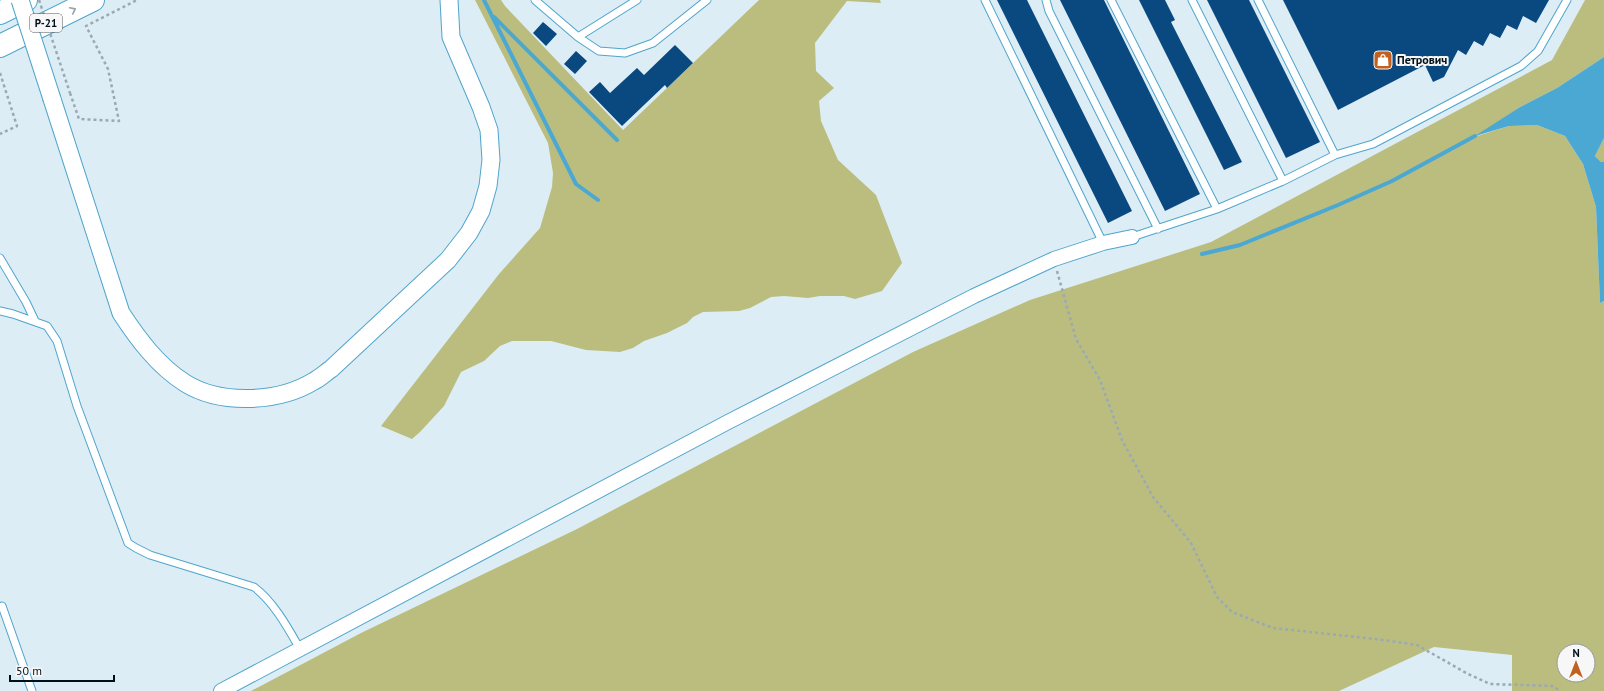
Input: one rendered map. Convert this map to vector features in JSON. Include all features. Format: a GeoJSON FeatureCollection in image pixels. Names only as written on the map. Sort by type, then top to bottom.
{"type":"FeatureCollection","features":[{"type":"Feature","properties":{"kind":"main road","name":"Р-21"},"geometry":{"type":"LineString","coordinates":[[0,13],[26,0]]}},
{"type":"Feature","properties":{"kind":"main road","name":"Р-21"},"geometry":{"type":"LineString","coordinates":[[0,46],[93,0]]}},
{"type":"Feature","properties":{"kind":"street"},"geometry":{"type":"LineString","coordinates":[[20,0],[121,313],[138,338],[161,364],[185,383],[212,395],[245,400],[272,396],[294,390],[313,382],[331,368],[448,260],[469,232],[481,210],[488,186],[491,160],[489,130],[481,106],[451,37],[449,0]]}},
{"type":"Feature","properties":{"kind":"street"},"geometry":{"type":"LineString","coordinates":[[221,691],[728,422],[974,296],[1054,259],[1103,243],[1132,237]]}},
{"type":"Feature","properties":{"kind":"lane"},"geometry":{"type":"LineString","coordinates":[[578,37],[637,0]]}},
{"type":"Feature","properties":{"kind":"lane"},"geometry":{"type":"LineString","coordinates":[[538,1],[578,37],[599,51],[625,53],[653,43],[707,0]]}},
{"type":"Feature","properties":{"kind":"lane"},"geometry":{"type":"LineString","coordinates":[[985,0],[1103,243]]}},
{"type":"Feature","properties":{"kind":"lane"},"geometry":{"type":"LineString","coordinates":[[1046,0],[1049,11],[1158,229]]}},
{"type":"Feature","properties":{"kind":"lane"},"geometry":{"type":"LineString","coordinates":[[1111,0],[1217,209]]}},
{"type":"Feature","properties":{"kind":"lane"},"geometry":{"type":"LineString","coordinates":[[1192,0],[1283,181]]}},
{"type":"Feature","properties":{"kind":"lane"},"geometry":{"type":"LineString","coordinates":[[1258,0],[1335,155]]}},
{"type":"Feature","properties":{"kind":"lane"},"geometry":{"type":"LineString","coordinates":[[1132,237],[1217,209],[1283,181],[1335,155],[1373,144],[1521,66],[1538,51],[1566,1]]}},
{"type":"Feature","properties":{"kind":"lane"},"geometry":{"type":"LineString","coordinates":[[0,258],[26,302],[35,322]]}},
{"type":"Feature","properties":{"kind":"lane"},"geometry":{"type":"LineString","coordinates":[[0,311],[47,326],[57,341],[77,406],[128,543],[150,555],[244,582],[254,587],[264,594],[289,630],[300,650]]}},
{"type":"Feature","properties":{"kind":"lane"},"geometry":{"type":"LineString","coordinates":[[2,606],[32,691]]}},
{"type":"Feature","properties":{"kind":"path"},"geometry":{"type":"LineString","coordinates":[[39,0],[79,119],[119,121],[108,69],[86,26],[137,0]]}},
{"type":"Feature","properties":{"kind":"path"},"geometry":{"type":"LineString","coordinates":[[0,73],[17,126],[0,134]]}},
{"type":"Feature","properties":{"kind":"path"},"geometry":{"type":"LineString","coordinates":[[1054,259],[1076,339],[1100,380],[1122,440],[1153,497],[1190,543],[1217,597],[1232,612],[1273,628],[1417,645],[1468,674],[1490,684],[1554,686],[1559,691]]}},
{"type":"Feature","properties":{"kind":"green space"},"geometry":{"type":"Polygon","coordinates":[[[475,0],[501,0],[623,130],[759,0],[880,0],[881,3],[847,1],[815,43],[816,71],[834,88],[819,101],[821,121],[838,160],[876,195],[902,263],[882,291],[855,299],[844,296],[820,296],[808,298],[784,296],[771,297],[750,308],[739,311],[703,312],[693,317],[687,323],[667,333],[644,341],[633,348],[620,352],[586,350],[551,341],[512,341],[500,346],[484,361],[461,372],[444,406],[412,439],[381,426],[499,274],[540,228],[552,187],[553,173],[548,143],[475,0]]]}},
{"type":"Feature","properties":{"kind":"green space"},"geometry":{"type":"Polygon","coordinates":[[[1585,0],[1604,0],[1604,57],[1557,88],[1520,107],[1477,136],[1509,126],[1537,125],[1565,136],[1583,164],[1596,207],[1600,303],[1604,301],[1604,691],[1512,691],[1512,655],[1434,647],[1339,691],[251,691],[361,633],[577,529],[913,352],[1030,300],[1211,242],[1552,60],[1585,0]]]}},
{"type":"Feature","properties":{"kind":"green space"},"geometry":{"type":"Polygon","coordinates":[[[1604,138],[1604,162],[1601,162],[1595,156],[1604,138]]]}},
{"type":"Feature","properties":{"kind":"water"},"geometry":{"type":"Polygon","coordinates":[[[1604,57],[1604,138],[1595,156],[1601,162],[1604,162],[1604,301],[1600,303],[1596,207],[1583,164],[1565,136],[1537,125],[1509,126],[1475,136],[1520,107],[1557,88],[1604,57]]]}},
{"type":"Feature","properties":{"kind":"building"},"geometry":{"type":"Polygon","coordinates":[[[997,0],[1027,0],[1132,211],[1108,223],[997,0]]]}},
{"type":"Feature","properties":{"kind":"building"},"geometry":{"type":"Polygon","coordinates":[[[1060,0],[1104,0],[1200,194],[1165,211],[1060,0]]]}},
{"type":"Feature","properties":{"kind":"building"},"geometry":{"type":"Polygon","coordinates":[[[1139,0],[1165,0],[1175,20],[1171,22],[1242,162],[1224,170],[1139,0]]]}},
{"type":"Feature","properties":{"kind":"building"},"geometry":{"type":"Polygon","coordinates":[[[1207,0],[1249,0],[1320,142],[1286,158],[1207,0]]]}},
{"type":"Feature","properties":{"kind":"building","name":"Петрович"},"geometry":{"type":"Polygon","coordinates":[[[1283,0],[1549,0],[1536,23],[1523,16],[1517,30],[1507,25],[1500,38],[1490,33],[1483,46],[1474,41],[1466,55],[1458,50],[1444,77],[1433,82],[1425,65],[1338,110],[1283,0]]]}},
{"type":"Feature","properties":{"kind":"building"},"geometry":{"type":"Polygon","coordinates":[[[543,22],[557,34],[546,46],[533,33],[543,22]]]}},
{"type":"Feature","properties":{"kind":"building"},"geometry":{"type":"Polygon","coordinates":[[[675,45],[693,63],[667,88],[665,85],[622,126],[589,92],[600,82],[610,93],[637,68],[644,75],[675,45]]]}},
{"type":"Feature","properties":{"kind":"building"},"geometry":{"type":"Polygon","coordinates":[[[576,51],[587,61],[575,74],[564,64],[576,51]]]}},
{"type":"Feature","properties":{"kind":"waterway"},"geometry":{"type":"LineString","coordinates":[[484,0],[576,184],[598,200]]}},
{"type":"Feature","properties":{"kind":"waterway"},"geometry":{"type":"LineString","coordinates":[[494,17],[617,140]]}},
{"type":"Feature","properties":{"kind":"waterway"},"geometry":{"type":"LineString","coordinates":[[1202,254],[1240,245],[1338,205],[1392,181],[1475,136]]}},
{"type":"Feature","properties":{"kind":"place","name":"Петрович"},"geometry":{"type":"Point","coordinates":[1383,60]}}]}
